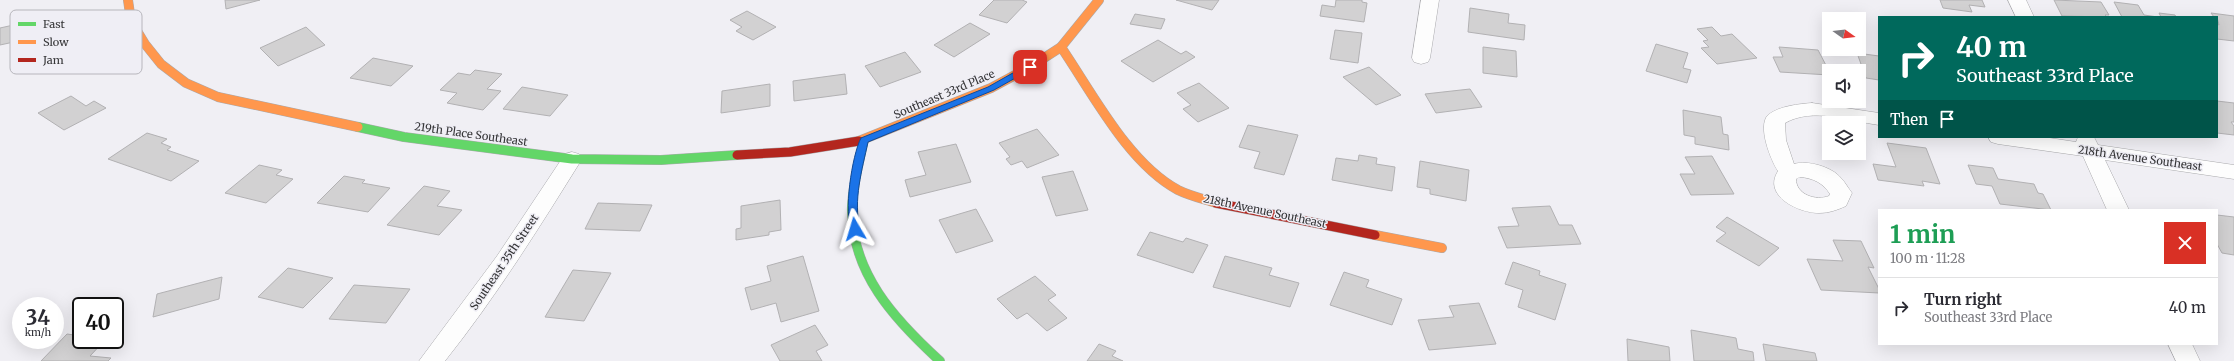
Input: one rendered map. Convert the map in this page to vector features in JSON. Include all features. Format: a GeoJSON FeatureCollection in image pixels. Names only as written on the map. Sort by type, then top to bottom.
{"type":"FeatureCollection","features":[{"type":"Feature","properties":{"kind":"street","name":"219th Place Southeast"},"geometry":{"type":"LineString","coordinates":[[128,0],[129,10]]}},
{"type":"Feature","properties":{"kind":"street","name":"Southeast 33rd Place"},"geometry":{"type":"LineString","coordinates":[[864,140],[991,88],[1030,67],[1061,47],[1099,0]]}},
{"type":"Feature","properties":{"kind":"street"},"geometry":{"type":"LineString","coordinates":[[1421,58],[1430,0]]}},
{"type":"Feature","properties":{"kind":"street"},"geometry":{"type":"LineString","coordinates":[[2017,0],[2025,16]]}},
{"type":"Feature","properties":{"kind":"street","name":"219th Place Southeast"},"geometry":{"type":"LineString","coordinates":[[142,39],[161,64],[186,83],[218,96],[404,137],[572,159],[661,160],[730,157],[790,152],[864,140]]}},
{"type":"Feature","properties":{"kind":"street","name":"218th Avenue Southeast"},"geometry":{"type":"LineString","coordinates":[[1061,47],[1133,154],[1153,173],[1179,190],[1214,203],[1442,248]]}},
{"type":"Feature","properties":{"kind":"street"},"geometry":{"type":"LineString","coordinates":[[1790,172],[1784,166],[1774,128],[1776,120],[1784,114],[1798,110],[1817,110],[1878,119]]}},
{"type":"Feature","properties":{"kind":"street","name":"218th Avenue Southeast"},"geometry":{"type":"LineString","coordinates":[[2011,138],[2087,144],[2234,172]]}},
{"type":"Feature","properties":{"kind":"street"},"geometry":{"type":"LineString","coordinates":[[864,140],[854,182],[852,217],[861,253],[877,291],[903,327],[940,361]]}},
{"type":"Feature","properties":{"kind":"street"},"geometry":{"type":"LineString","coordinates":[[2087,144],[2118,209]]}},
{"type":"Feature","properties":{"kind":"street","name":"Southeast 35th Street"},"geometry":{"type":"LineString","coordinates":[[431,361],[457,331],[519,243],[572,159]]}},
{"type":"Feature","properties":{"kind":"street"},"geometry":{"type":"LineString","coordinates":[[2180,345],[2188,361]]}},
{"type":"Feature","properties":{"kind":"building"},"geometry":{"type":"Polygon","coordinates":[[[225,0],[260,0],[226,9],[225,0]]]}},
{"type":"Feature","properties":{"kind":"building"},"geometry":{"type":"Polygon","coordinates":[[[994,0],[1022,0],[1027,2],[1007,23],[979,15],[994,0]]]}},
{"type":"Feature","properties":{"kind":"building"},"geometry":{"type":"Polygon","coordinates":[[[1176,0],[1219,0],[1212,10],[1176,0]]]}},
{"type":"Feature","properties":{"kind":"building"},"geometry":{"type":"Polygon","coordinates":[[[1336,0],[1362,0],[1362,2],[1367,3],[1364,22],[1320,16],[1322,5],[1335,7],[1336,0]]]}},
{"type":"Feature","properties":{"kind":"building"},"geometry":{"type":"Polygon","coordinates":[[[1940,0],[1982,0],[1985,7],[1969,5],[1972,12],[1943,8],[1940,0]]]}},
{"type":"Feature","properties":{"kind":"building"},"geometry":{"type":"Polygon","coordinates":[[[2054,0],[2101,2],[2109,15],[2105,15],[2106,16],[2062,16],[2054,0]]]}},
{"type":"Feature","properties":{"kind":"building"},"geometry":{"type":"Polygon","coordinates":[[[2114,2],[2138,5],[2144,15],[2151,16],[2121,16],[2114,2]]]}},
{"type":"Feature","properties":{"kind":"building"},"geometry":{"type":"Polygon","coordinates":[[[1470,8],[1509,14],[1508,23],[1525,25],[1524,40],[1468,32],[1470,8]]]}},
{"type":"Feature","properties":{"kind":"building"},"geometry":{"type":"Polygon","coordinates":[[[747,11],[776,27],[753,40],[736,31],[742,27],[730,20],[747,11]]]}},
{"type":"Feature","properties":{"kind":"building"},"geometry":{"type":"Polygon","coordinates":[[[2159,13],[2176,16],[2160,16],[2159,13]]]}},
{"type":"Feature","properties":{"kind":"building"},"geometry":{"type":"Polygon","coordinates":[[[2211,13],[2234,16],[2234,41],[2218,39],[2218,16],[2213,16],[2211,13]]]}},
{"type":"Feature","properties":{"kind":"building"},"geometry":{"type":"Polygon","coordinates":[[[1135,14],[1165,19],[1161,29],[1130,24],[1135,14]]]}},
{"type":"Feature","properties":{"kind":"building"},"geometry":{"type":"Polygon","coordinates":[[[970,23],[990,34],[954,57],[934,45],[970,23]]]}},
{"type":"Feature","properties":{"kind":"building"},"geometry":{"type":"Polygon","coordinates":[[[10,26],[10,43],[0,45],[0,28],[10,26]]]}},
{"type":"Feature","properties":{"kind":"building"},"geometry":{"type":"Polygon","coordinates":[[[306,27],[325,45],[278,66],[260,48],[306,27]]]}},
{"type":"Feature","properties":{"kind":"building"},"geometry":{"type":"Polygon","coordinates":[[[1712,27],[1721,36],[1732,34],[1757,58],[1717,64],[1701,48],[1709,47],[1703,41],[1708,40],[1697,29],[1712,27]]]}},
{"type":"Feature","properties":{"kind":"building"},"geometry":{"type":"Polygon","coordinates":[[[1335,30],[1362,33],[1358,63],[1330,59],[1335,30]]]}},
{"type":"Feature","properties":{"kind":"building"},"geometry":{"type":"Polygon","coordinates":[[[1158,40],[1181,54],[1186,51],[1195,57],[1153,82],[1121,61],[1158,40]]]}},
{"type":"Feature","properties":{"kind":"building"},"geometry":{"type":"Polygon","coordinates":[[[1656,44],[1688,53],[1683,68],[1691,70],[1687,83],[1646,71],[1656,44]]]}},
{"type":"Feature","properties":{"kind":"building"},"geometry":{"type":"Polygon","coordinates":[[[1483,47],[1516,51],[1517,77],[1483,73],[1483,47]]]}},
{"type":"Feature","properties":{"kind":"building"},"geometry":{"type":"Polygon","coordinates":[[[1779,47],[1818,50],[1825,64],[1822,64],[1822,75],[1780,72],[1773,57],[1783,57],[1779,47]]]}},
{"type":"Feature","properties":{"kind":"building"},"geometry":{"type":"Polygon","coordinates":[[[905,52],[921,72],[880,87],[865,66],[905,52]]]}},
{"type":"Feature","properties":{"kind":"building"},"geometry":{"type":"Polygon","coordinates":[[[1866,54],[1878,56],[1878,80],[1866,78],[1866,64],[1861,64],[1858,56],[1866,56],[1866,54]]]}},
{"type":"Feature","properties":{"kind":"building"},"geometry":{"type":"Polygon","coordinates":[[[373,58],[413,66],[391,86],[350,78],[373,58]]]}},
{"type":"Feature","properties":{"kind":"building"},"geometry":{"type":"Polygon","coordinates":[[[1369,67],[1401,95],[1376,105],[1343,77],[1369,67]]]}},
{"type":"Feature","properties":{"kind":"building"},"geometry":{"type":"Polygon","coordinates":[[[475,70],[502,74],[487,89],[501,91],[483,110],[447,103],[457,93],[440,90],[458,73],[470,75],[475,70]]]}},
{"type":"Feature","properties":{"kind":"building"},"geometry":{"type":"Polygon","coordinates":[[[845,74],[847,94],[794,101],[793,81],[845,74]]]}},
{"type":"Feature","properties":{"kind":"building"},"geometry":{"type":"Polygon","coordinates":[[[1199,83],[1229,108],[1198,122],[1183,109],[1191,105],[1177,93],[1199,83]]]}},
{"type":"Feature","properties":{"kind":"building"},"geometry":{"type":"Polygon","coordinates":[[[770,84],[770,106],[721,113],[722,91],[770,84]]]}},
{"type":"Feature","properties":{"kind":"building"},"geometry":{"type":"Polygon","coordinates":[[[522,87],[568,95],[550,116],[503,109],[522,87]]]}},
{"type":"Feature","properties":{"kind":"building"},"geometry":{"type":"Polygon","coordinates":[[[1470,89],[1482,107],[1436,113],[1425,94],[1470,89]]]}},
{"type":"Feature","properties":{"kind":"building"},"geometry":{"type":"Polygon","coordinates":[[[71,96],[86,106],[94,101],[106,108],[64,130],[38,113],[71,96]]]}},
{"type":"Feature","properties":{"kind":"building"},"geometry":{"type":"Polygon","coordinates":[[[2218,101],[2234,103],[2234,122],[2231,122],[2234,126],[2234,135],[2218,133],[2218,101]]]}},
{"type":"Feature","properties":{"kind":"building"},"geometry":{"type":"Polygon","coordinates":[[[1683,110],[1721,117],[1723,134],[1728,135],[1729,150],[1695,144],[1695,137],[1684,135],[1683,110]]]}},
{"type":"Feature","properties":{"kind":"building"},"geometry":{"type":"Polygon","coordinates":[[[1248,125],[1298,135],[1284,175],[1254,168],[1260,152],[1239,147],[1248,125]]]}},
{"type":"Feature","properties":{"kind":"building"},"geometry":{"type":"Polygon","coordinates":[[[1037,129],[1059,155],[1027,168],[1022,161],[1011,165],[1006,159],[1010,157],[999,143],[1037,129]]]}},
{"type":"Feature","properties":{"kind":"building"},"geometry":{"type":"Polygon","coordinates":[[[147,133],[167,139],[161,143],[171,147],[167,150],[199,161],[171,181],[108,159],[147,133]]]}},
{"type":"Feature","properties":{"kind":"building"},"geometry":{"type":"Polygon","coordinates":[[[1887,143],[1926,148],[1940,184],[1922,181],[1924,186],[1878,180],[1873,164],[1896,167],[1887,143]]]}},
{"type":"Feature","properties":{"kind":"building"},"geometry":{"type":"Polygon","coordinates":[[[956,144],[971,182],[910,197],[905,180],[926,175],[918,152],[956,144]]]}},
{"type":"Feature","properties":{"kind":"building"},"geometry":{"type":"Polygon","coordinates":[[[1359,155],[1377,158],[1376,164],[1395,167],[1392,191],[1332,180],[1336,158],[1358,161],[1359,155]]]}},
{"type":"Feature","properties":{"kind":"building"},"geometry":{"type":"Polygon","coordinates":[[[1712,156],[1734,194],[1691,195],[1680,174],[1695,174],[1685,157],[1712,156]]]}},
{"type":"Feature","properties":{"kind":"building"},"geometry":{"type":"Polygon","coordinates":[[[1420,161],[1469,170],[1466,201],[1430,194],[1430,189],[1417,187],[1420,161]]]}},
{"type":"Feature","properties":{"kind":"building"},"geometry":{"type":"Polygon","coordinates":[[[259,165],[282,170],[276,175],[293,179],[266,203],[225,193],[259,165]]]}},
{"type":"Feature","properties":{"kind":"building"},"geometry":{"type":"Polygon","coordinates":[[[1968,165],[1993,168],[1998,179],[2034,184],[2038,193],[2043,194],[2050,209],[2000,204],[1992,186],[1976,184],[1968,165]]]}},
{"type":"Feature","properties":{"kind":"building"},"geometry":{"type":"Polygon","coordinates":[[[1073,171],[1088,210],[1056,216],[1042,177],[1073,171]]]}},
{"type":"Feature","properties":{"kind":"building"},"geometry":{"type":"Polygon","coordinates":[[[344,176],[365,180],[362,183],[390,188],[368,212],[317,203],[344,176]]]}},
{"type":"Feature","properties":{"kind":"building"},"geometry":{"type":"Polygon","coordinates":[[[424,186],[450,191],[437,206],[462,210],[439,235],[387,225],[424,186]]]}},
{"type":"Feature","properties":{"kind":"building"},"geometry":{"type":"Polygon","coordinates":[[[780,200],[781,230],[769,232],[769,235],[736,240],[736,229],[741,228],[741,206],[780,200]]]}},
{"type":"Feature","properties":{"kind":"building"},"geometry":{"type":"Polygon","coordinates":[[[598,203],[652,205],[640,231],[585,229],[598,203]]]}},
{"type":"Feature","properties":{"kind":"building"},"geometry":{"type":"Polygon","coordinates":[[[1550,206],[1559,225],[1572,225],[1581,244],[1507,248],[1498,227],[1519,226],[1512,208],[1550,206]]]}},
{"type":"Feature","properties":{"kind":"building"},"geometry":{"type":"Polygon","coordinates":[[[976,209],[993,241],[956,253],[939,220],[976,209]]]}},
{"type":"Feature","properties":{"kind":"building"},"geometry":{"type":"Polygon","coordinates":[[[2218,215],[2234,217],[2234,255],[2222,253],[2218,246],[2218,215]]]}},
{"type":"Feature","properties":{"kind":"building"},"geometry":{"type":"Polygon","coordinates":[[[1727,217],[1779,248],[1759,266],[1716,241],[1726,233],[1716,227],[1727,217]]]}},
{"type":"Feature","properties":{"kind":"building"},"geometry":{"type":"Polygon","coordinates":[[[1150,232],[1183,242],[1186,238],[1208,245],[1193,273],[1137,255],[1150,232]]]}},
{"type":"Feature","properties":{"kind":"building"},"geometry":{"type":"Polygon","coordinates":[[[1833,240],[1861,241],[1874,268],[1868,267],[1878,287],[1878,293],[1821,290],[1807,259],[1843,261],[1833,240]]]}},
{"type":"Feature","properties":{"kind":"building"},"geometry":{"type":"Polygon","coordinates":[[[803,256],[819,311],[781,322],[776,303],[751,310],[745,288],[771,281],[767,266],[803,256]]]}},
{"type":"Feature","properties":{"kind":"building"},"geometry":{"type":"Polygon","coordinates":[[[1225,256],[1272,268],[1269,275],[1299,283],[1290,307],[1213,287],[1225,256]]]}},
{"type":"Feature","properties":{"kind":"building"},"geometry":{"type":"Polygon","coordinates":[[[1513,262],[1540,271],[1539,275],[1566,284],[1555,320],[1518,307],[1523,290],[1505,284],[1513,262]]]}},
{"type":"Feature","properties":{"kind":"building"},"geometry":{"type":"Polygon","coordinates":[[[288,268],[333,278],[303,308],[258,297],[288,268]]]}},
{"type":"Feature","properties":{"kind":"building"},"geometry":{"type":"Polygon","coordinates":[[[573,270],[611,273],[584,321],[545,317],[573,270]]]}},
{"type":"Feature","properties":{"kind":"building"},"geometry":{"type":"Polygon","coordinates":[[[1344,272],[1369,280],[1366,287],[1402,299],[1392,325],[1330,305],[1344,272]]]}},
{"type":"Feature","properties":{"kind":"building"},"geometry":{"type":"Polygon","coordinates":[[[1035,276],[1056,295],[1048,300],[1067,318],[1047,331],[1027,313],[1017,319],[997,299],[1035,276]]]}},
{"type":"Feature","properties":{"kind":"building"},"geometry":{"type":"Polygon","coordinates":[[[222,277],[219,299],[153,317],[157,294],[222,277]]]}},
{"type":"Feature","properties":{"kind":"building"},"geometry":{"type":"Polygon","coordinates":[[[354,285],[410,289],[386,323],[329,319],[354,285]]]}},
{"type":"Feature","properties":{"kind":"building"},"geometry":{"type":"Polygon","coordinates":[[[1479,303],[1496,344],[1429,350],[1418,320],[1454,317],[1449,306],[1479,303]]]}},
{"type":"Feature","properties":{"kind":"building"},"geometry":{"type":"Polygon","coordinates":[[[815,325],[828,345],[816,351],[822,361],[780,361],[771,345],[815,325]]]}},
{"type":"Feature","properties":{"kind":"building"},"geometry":{"type":"Polygon","coordinates":[[[1691,330],[1736,338],[1738,349],[1753,352],[1754,361],[1694,361],[1691,330]]]}},
{"type":"Feature","properties":{"kind":"building"},"geometry":{"type":"Polygon","coordinates":[[[67,334],[72,335],[72,349],[97,349],[90,356],[111,358],[108,361],[41,361],[53,349],[64,349],[64,337],[67,334]]]}},
{"type":"Feature","properties":{"kind":"building"},"geometry":{"type":"Polygon","coordinates":[[[1627,339],[1669,347],[1670,361],[1628,361],[1627,339]]]}},
{"type":"Feature","properties":{"kind":"building"},"geometry":{"type":"Polygon","coordinates":[[[1099,344],[1116,351],[1112,356],[1123,361],[1087,361],[1099,344]]]}},
{"type":"Feature","properties":{"kind":"building"},"geometry":{"type":"Polygon","coordinates":[[[1763,344],[1815,353],[1817,361],[1766,361],[1763,344]]]}},
{"type":"Feature","properties":{"kind":"traffic: fast"},"geometry":{"type":"LineString","coordinates":[[358,127],[404,137],[572,159],[661,160],[737,155]]}},
{"type":"Feature","properties":{"kind":"traffic: fast"},"geometry":{"type":"LineString","coordinates":[[864,140],[855,177],[852,206],[854,230],[862,261],[885,304],[894,316],[917,341],[940,361]]}},
{"type":"Feature","properties":{"kind":"traffic: slow"},"geometry":{"type":"LineString","coordinates":[[128,0],[129,10]]}},
{"type":"Feature","properties":{"kind":"traffic: slow"},"geometry":{"type":"LineString","coordinates":[[859,141],[991,88],[1030,67],[1061,47],[1099,0]]}},
{"type":"Feature","properties":{"kind":"traffic: slow"},"geometry":{"type":"LineString","coordinates":[[142,39],[161,64],[186,83],[218,97],[358,127]]}},
{"type":"Feature","properties":{"kind":"traffic: slow"},"geometry":{"type":"LineString","coordinates":[[1061,47],[1133,154],[1153,173],[1179,190],[1216,203]]}},
{"type":"Feature","properties":{"kind":"traffic: slow"},"geometry":{"type":"LineString","coordinates":[[1375,235],[1442,248]]}},
{"type":"Feature","properties":{"kind":"traffic: jam"},"geometry":{"type":"LineString","coordinates":[[737,155],[790,152],[859,141]]}},
{"type":"Feature","properties":{"kind":"traffic: jam"},"geometry":{"type":"LineString","coordinates":[[1216,203],[1375,235]]}},
{"type":"Feature","properties":{"kind":"route"},"geometry":{"type":"LineString","coordinates":[[855,229],[852,217],[854,182],[864,140],[991,88],[1030,67]]}}]}
